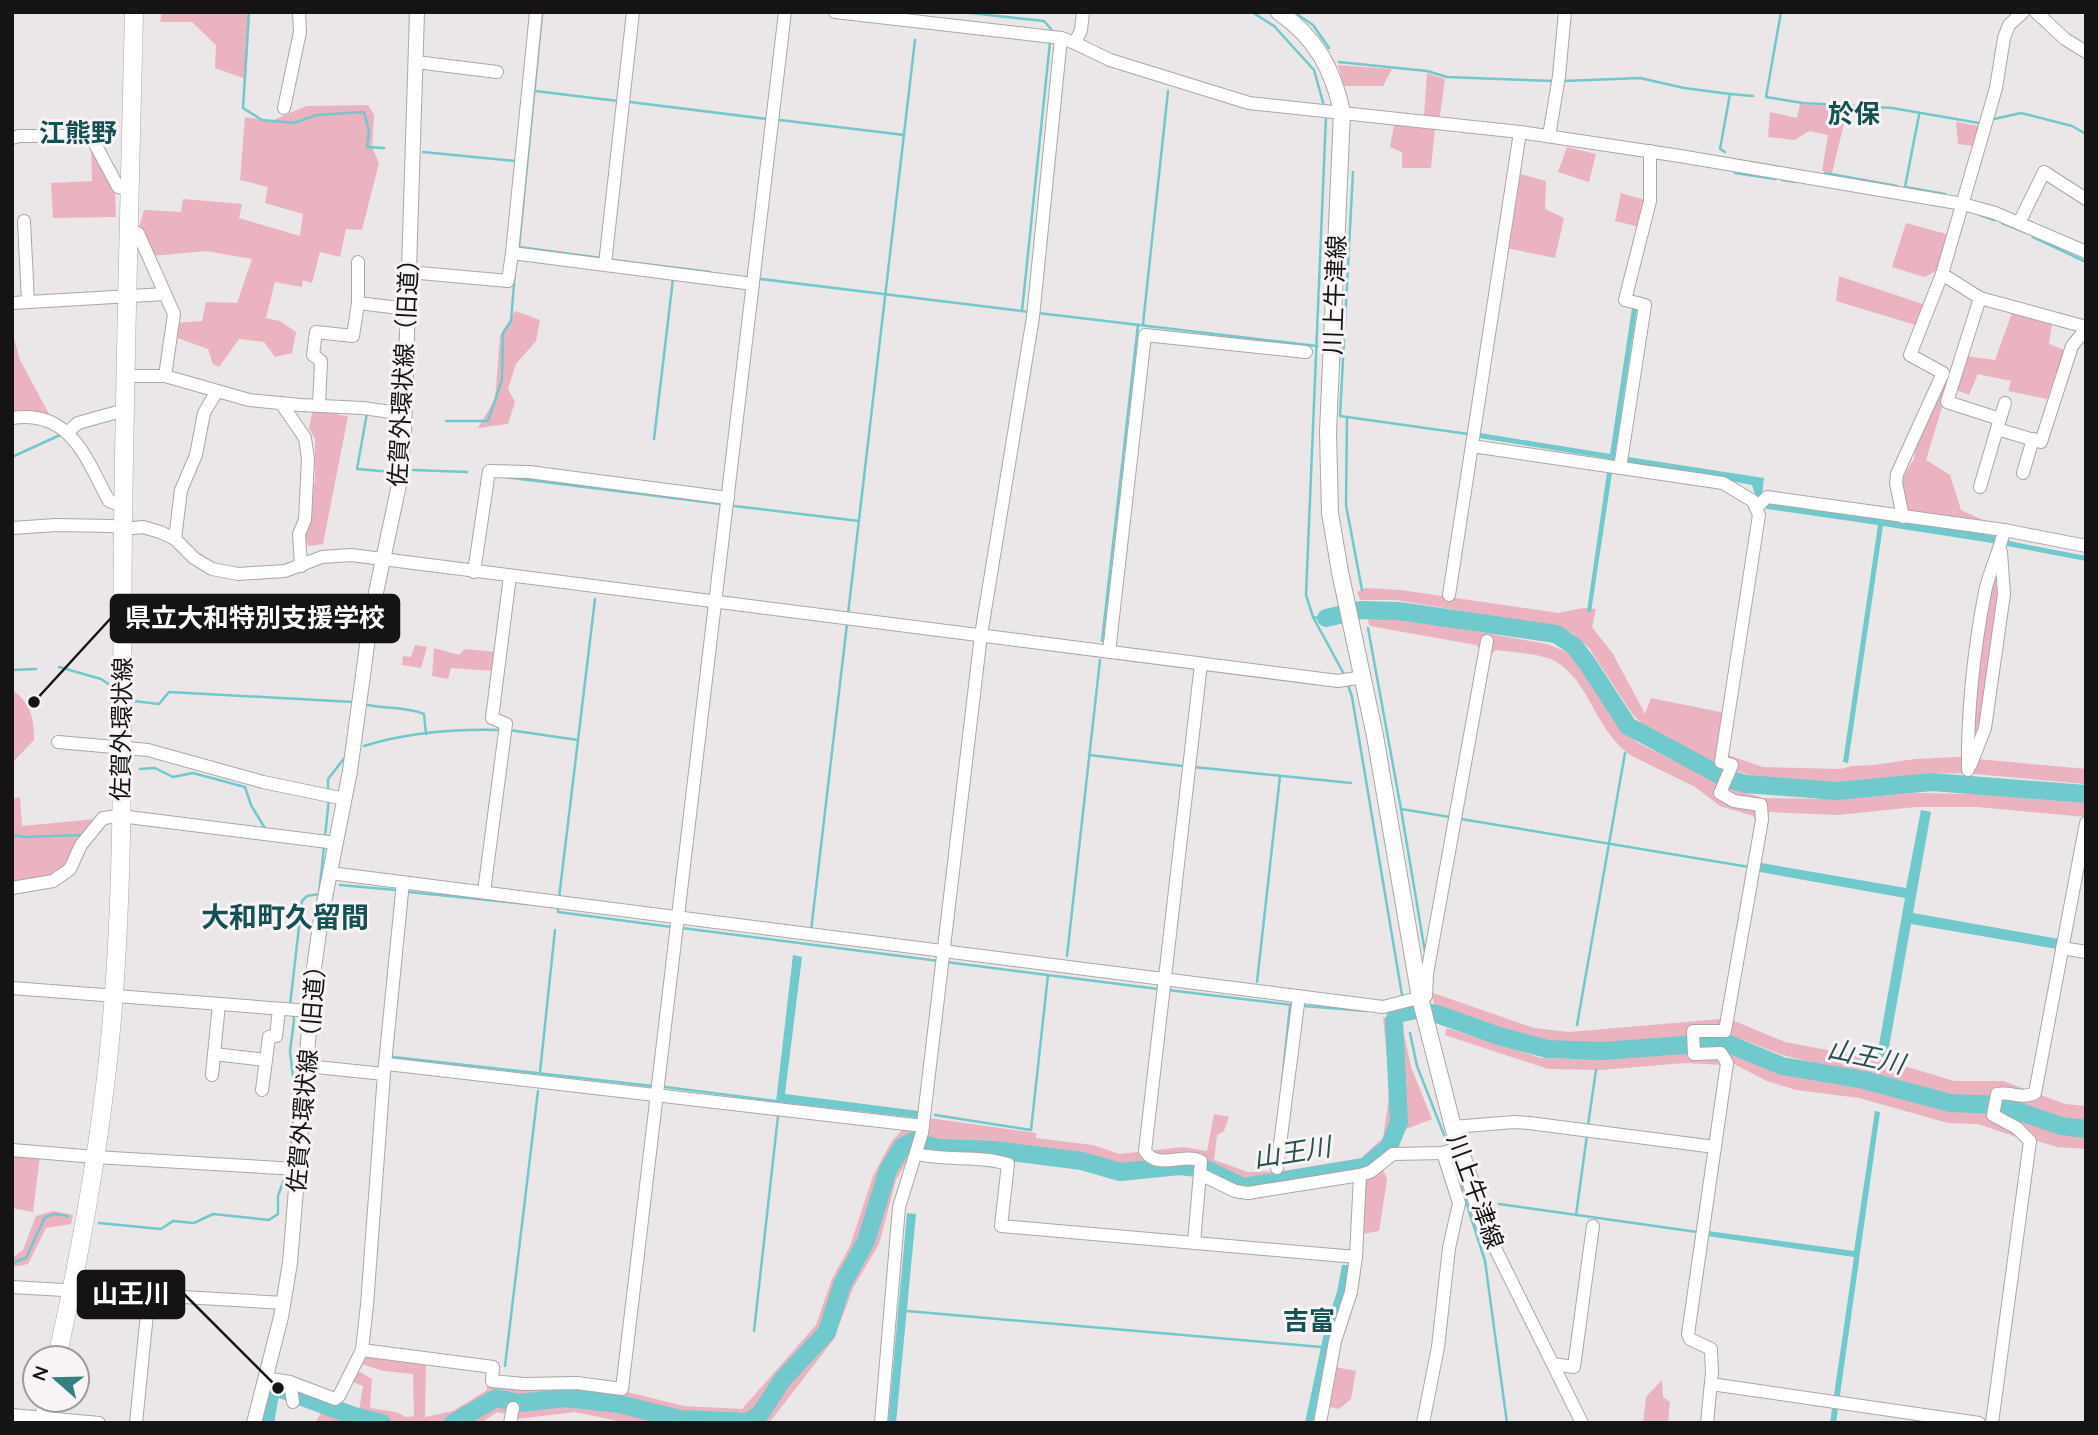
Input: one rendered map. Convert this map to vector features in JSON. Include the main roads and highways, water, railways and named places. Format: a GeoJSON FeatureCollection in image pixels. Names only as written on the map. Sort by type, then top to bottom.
{"type":"FeatureCollection","features":[{"type":"Feature","properties":{"kind":"main road","name":"佐賀外環状線"},"geometry":{"type":"LineString","coordinates":[[60,1344],[95,1157],[113,996],[122,746],[123,506],[134,12]]}},
{"type":"Feature","properties":{"kind":"main road","name":"川上牛津線"},"geometry":{"type":"LineString","coordinates":[[1279,12],[1313,42],[1336,83],[1338,112],[1328,474],[1330,513],[1352,626],[1358,678],[1426,1026],[1453,1127],[1486,1230]]}},
{"type":"Feature","properties":{"kind":"water"},"geometry":{"type":"Polygon","coordinates":[[[1632,308],[1637,309],[1615,455],[1764,478],[1762,495],[1990,535],[2086,556],[2086,561],[1883,526],[1848,763],[1843,762],[1878,525],[1767,509],[1756,497],[1752,485],[1614,460],[1591,612],[1587,611],[1609,459],[1479,438],[1480,433],[1610,454],[1632,308]]]}},
{"type":"Feature","properties":{"kind":"water"},"geometry":{"type":"Polygon","coordinates":[[[1921,810],[1931,812],[1913,913],[2059,939],[2057,949],[1911,924],[1887,1058],[1877,1056],[1905,898],[1760,872],[1761,863],[1906,888],[1921,810]]]}},
{"type":"Feature","properties":{"kind":"water"},"geometry":{"type":"Polygon","coordinates":[[[793,955],[802,957],[785,1094],[919,1111],[917,1118],[776,1102],[793,955]]]}},
{"type":"Feature","properties":{"kind":"water"},"geometry":{"type":"Polygon","coordinates":[[[1875,1111],[1880,1112],[1836,1423],[1830,1423],[1854,1257],[1707,1236],[1708,1231],[1854,1251],[1875,1111]]]}},
{"type":"Feature","properties":{"kind":"water"},"geometry":{"type":"Polygon","coordinates":[[[907,1213],[916,1214],[896,1423],[888,1423],[907,1213]]]}},
{"type":"Feature","properties":{"kind":"water"},"geometry":{"type":"Polygon","coordinates":[[[1342,1265],[1349,1265],[1345,1294],[1331,1331],[1313,1423],[1305,1423],[1325,1328],[1337,1292],[1342,1265]]]}},
{"type":"Feature","properties":{"kind":"waterway"},"geometry":{"type":"LineString","coordinates":[[249,12],[243,108],[262,120],[294,123],[317,115],[364,112],[369,131],[367,147],[384,148]]}},
{"type":"Feature","properties":{"kind":"waterway"},"geometry":{"type":"LineString","coordinates":[[961,12],[1044,21],[1051,32]]}},
{"type":"Feature","properties":{"kind":"waterway"},"geometry":{"type":"LineString","coordinates":[[1252,12],[1274,26],[1314,70],[1324,106]]}},
{"type":"Feature","properties":{"kind":"waterway"},"geometry":{"type":"LineString","coordinates":[[1294,12],[1313,25],[1329,48]]}},
{"type":"Feature","properties":{"kind":"waterway"},"geometry":{"type":"LineString","coordinates":[[1781,12],[1766,97],[1803,103],[1892,108],[1979,123]]}},
{"type":"Feature","properties":{"kind":"waterway"},"geometry":{"type":"LineString","coordinates":[[542,14],[519,247],[601,258]]}},
{"type":"Feature","properties":{"kind":"waterway"},"geometry":{"type":"LineString","coordinates":[[848,614],[915,40]]}},
{"type":"Feature","properties":{"kind":"waterway"},"geometry":{"type":"LineString","coordinates":[[1028,312],[1022,311],[1050,42]]}},
{"type":"Feature","properties":{"kind":"waterway"},"geometry":{"type":"LineString","coordinates":[[1339,62],[1427,71],[1447,77],[1554,81]]}},
{"type":"Feature","properties":{"kind":"waterway"},"geometry":{"type":"LineString","coordinates":[[1564,81],[1640,78],[1684,88],[1730,94],[1720,149],[1725,152]]}},
{"type":"Feature","properties":{"kind":"waterway"},"geometry":{"type":"LineString","coordinates":[[535,91],[618,101]]}},
{"type":"Feature","properties":{"kind":"waterway"},"geometry":{"type":"LineString","coordinates":[[1143,324],[1168,91]]}},
{"type":"Feature","properties":{"kind":"waterway"},"geometry":{"type":"LineString","coordinates":[[1730,94],[1753,96]]}},
{"type":"Feature","properties":{"kind":"waterway"},"geometry":{"type":"LineString","coordinates":[[630,102],[767,119]]}},
{"type":"Feature","properties":{"kind":"waterway"},"geometry":{"type":"LineString","coordinates":[[1994,119],[2021,113],[2072,126],[2086,134]]}},
{"type":"Feature","properties":{"kind":"waterway"},"geometry":{"type":"LineString","coordinates":[[1919,115],[1905,187],[1945,194]]}},
{"type":"Feature","properties":{"kind":"waterway"},"geometry":{"type":"LineString","coordinates":[[1326,116],[1306,595],[1313,617],[1326,618]]}},
{"type":"Feature","properties":{"kind":"waterway"},"geometry":{"type":"LineString","coordinates":[[780,120],[904,135]]}},
{"type":"Feature","properties":{"kind":"waterway"},"geometry":{"type":"LineString","coordinates":[[423,152],[515,161]]}},
{"type":"Feature","properties":{"kind":"waterway"},"geometry":{"type":"LineString","coordinates":[[1353,172],[1340,416],[1468,434]]}},
{"type":"Feature","properties":{"kind":"waterway"},"geometry":{"type":"LineString","coordinates":[[1735,173],[1775,179]]}},
{"type":"Feature","properties":{"kind":"waterway"},"geometry":{"type":"LineString","coordinates":[[1825,173],[1897,186]]}},
{"type":"Feature","properties":{"kind":"waterway"},"geometry":{"type":"LineString","coordinates":[[1782,180],[1796,182]]}},
{"type":"Feature","properties":{"kind":"waterway"},"geometry":{"type":"LineString","coordinates":[[1980,215],[1994,220]]}},
{"type":"Feature","properties":{"kind":"waterway"},"geometry":{"type":"LineString","coordinates":[[2002,223],[2027,233]]}},
{"type":"Feature","properties":{"kind":"waterway"},"geometry":{"type":"LineString","coordinates":[[2033,237],[2086,262]]}},
{"type":"Feature","properties":{"kind":"waterway"},"geometry":{"type":"LineString","coordinates":[[612,260],[710,272]]}},
{"type":"Feature","properties":{"kind":"waterway"},"geometry":{"type":"LineString","coordinates":[[446,421],[488,421],[502,380],[503,333],[511,321],[515,272]]}},
{"type":"Feature","properties":{"kind":"waterway"},"geometry":{"type":"LineString","coordinates":[[654,439],[673,279]]}},
{"type":"Feature","properties":{"kind":"waterway"},"geometry":{"type":"LineString","coordinates":[[761,279],[1022,311]]}},
{"type":"Feature","properties":{"kind":"waterway"},"geometry":{"type":"LineString","coordinates":[[1038,313],[1317,346]]}},
{"type":"Feature","properties":{"kind":"waterway"},"geometry":{"type":"LineString","coordinates":[[1102,641],[1138,325]]}},
{"type":"Feature","properties":{"kind":"waterway"},"geometry":{"type":"LineString","coordinates":[[367,413],[357,469],[392,472]]}},
{"type":"Feature","properties":{"kind":"waterway"},"geometry":{"type":"LineString","coordinates":[[1347,417],[1346,505],[1362,590]]}},
{"type":"Feature","properties":{"kind":"waterway"},"geometry":{"type":"LineString","coordinates":[[12,457],[60,435]]}},
{"type":"Feature","properties":{"kind":"waterway"},"geometry":{"type":"LineString","coordinates":[[413,470],[467,472]]}},
{"type":"Feature","properties":{"kind":"waterway"},"geometry":{"type":"LineString","coordinates":[[505,477],[721,504]]}},
{"type":"Feature","properties":{"kind":"waterway"},"geometry":{"type":"LineString","coordinates":[[734,506],[859,521]]}},
{"type":"Feature","properties":{"kind":"waterway"},"geometry":{"type":"LineString","coordinates":[[578,740],[595,599]]}},
{"type":"Feature","properties":{"kind":"waterway"},"geometry":{"type":"LineString","coordinates":[[1326,618],[1361,610],[1399,611],[1556,634],[1574,646],[1628,726],[1725,778],[1746,784],[1837,791],[1932,782],[2086,794]]}},
{"type":"Feature","properties":{"kind":"waterway"},"geometry":{"type":"LineString","coordinates":[[1313,617],[1345,676]]}},
{"type":"Feature","properties":{"kind":"waterway"},"geometry":{"type":"LineString","coordinates":[[811,931],[847,624]]}},
{"type":"Feature","properties":{"kind":"waterway"},"geometry":{"type":"LineString","coordinates":[[1368,628],[1425,952]]}},
{"type":"Feature","properties":{"kind":"waterway"},"geometry":{"type":"LineString","coordinates":[[1067,956],[1100,660]]}},
{"type":"Feature","properties":{"kind":"waterway"},"geometry":{"type":"LineString","coordinates":[[59,667],[101,679],[110,685]]}},
{"type":"Feature","properties":{"kind":"waterway"},"geometry":{"type":"LineString","coordinates":[[12,670],[36,669]]}},
{"type":"Feature","properties":{"kind":"waterway"},"geometry":{"type":"LineString","coordinates":[[1348,685],[1402,995]]}},
{"type":"Feature","properties":{"kind":"waterway"},"geometry":{"type":"LineString","coordinates":[[134,701],[159,704],[169,692],[353,702]]}},
{"type":"Feature","properties":{"kind":"waterway"},"geometry":{"type":"LineString","coordinates":[[368,705],[424,714],[426,734]]}},
{"type":"Feature","properties":{"kind":"waterway"},"geometry":{"type":"LineString","coordinates":[[364,746],[431,733],[499,730]]}},
{"type":"Feature","properties":{"kind":"waterway"},"geometry":{"type":"LineString","coordinates":[[509,730],[578,740],[559,898]]}},
{"type":"Feature","properties":{"kind":"waterway"},"geometry":{"type":"LineString","coordinates":[[1577,1025],[1625,753]]}},
{"type":"Feature","properties":{"kind":"waterway"},"geometry":{"type":"LineString","coordinates":[[1089,755],[1183,766]]}},
{"type":"Feature","properties":{"kind":"waterway"},"geometry":{"type":"LineString","coordinates":[[328,792],[328,779],[346,756]]}},
{"type":"Feature","properties":{"kind":"waterway"},"geometry":{"type":"LineString","coordinates":[[1194,767],[1351,783]]}},
{"type":"Feature","properties":{"kind":"waterway"},"geometry":{"type":"LineString","coordinates":[[140,769],[155,768],[173,777],[193,773],[245,787],[251,805],[266,830]]}},
{"type":"Feature","properties":{"kind":"waterway"},"geometry":{"type":"LineString","coordinates":[[1257,982],[1280,776]]}},
{"type":"Feature","properties":{"kind":"waterway"},"geometry":{"type":"LineString","coordinates":[[325,837],[329,798]]}},
{"type":"Feature","properties":{"kind":"waterway"},"geometry":{"type":"LineString","coordinates":[[1401,809],[1450,817]]}},
{"type":"Feature","properties":{"kind":"waterway"},"geometry":{"type":"LineString","coordinates":[[1461,819],[1749,867]]}},
{"type":"Feature","properties":{"kind":"waterway"},"geometry":{"type":"LineString","coordinates":[[12,835],[80,835]]}},
{"type":"Feature","properties":{"kind":"waterway"},"geometry":{"type":"LineString","coordinates":[[290,1005],[302,901],[307,896],[319,894],[324,847]]}},
{"type":"Feature","properties":{"kind":"waterway"},"geometry":{"type":"LineString","coordinates":[[340,885],[396,890]]}},
{"type":"Feature","properties":{"kind":"waterway"},"geometry":{"type":"LineString","coordinates":[[409,892],[527,904]]}},
{"type":"Feature","properties":{"kind":"waterway"},"geometry":{"type":"LineString","coordinates":[[558,908],[558,912],[672,927]]}},
{"type":"Feature","properties":{"kind":"waterway"},"geometry":{"type":"LineString","coordinates":[[682,928],[939,961]]}},
{"type":"Feature","properties":{"kind":"waterway"},"geometry":{"type":"LineString","coordinates":[[540,1072],[555,930]]}},
{"type":"Feature","properties":{"kind":"waterway"},"geometry":{"type":"LineString","coordinates":[[946,962],[1158,989]]}},
{"type":"Feature","properties":{"kind":"waterway"},"geometry":{"type":"LineString","coordinates":[[935,1115],[1031,1130],[1048,975]]}},
{"type":"Feature","properties":{"kind":"waterway"},"geometry":{"type":"LineString","coordinates":[[1168,990],[1293,1005]]}},
{"type":"Feature","properties":{"kind":"waterway"},"geometry":{"type":"LineString","coordinates":[[1282,1083],[1290,1006]]}},
{"type":"Feature","properties":{"kind":"waterway"},"geometry":{"type":"LineString","coordinates":[[1304,1006],[1367,1011]]}},
{"type":"Feature","properties":{"kind":"waterway","name":"山王川"},"geometry":{"type":"LineString","coordinates":[[453,1423],[496,1398],[519,1403],[566,1398],[619,1404],[680,1419],[748,1422],[760,1414],[783,1379],[827,1332],[842,1285],[866,1241],[888,1170],[902,1147],[913,1141],[938,1148],[994,1150],[1082,1161],[1120,1172],[1180,1166],[1206,1169],[1243,1187],[1365,1167],[1389,1147],[1399,1122],[1394,1021],[1397,1014],[1416,1010],[1437,1014],[1499,1036],[1547,1049],[1603,1051],[1724,1042],[1782,1066],[1864,1080],[1950,1103],[2000,1105],[2061,1126],[2086,1129]]}},
{"type":"Feature","properties":{"kind":"waterway"},"geometry":{"type":"LineString","coordinates":[[1384,1012],[1397,1014]]}},
{"type":"Feature","properties":{"kind":"waterway"},"geometry":{"type":"LineString","coordinates":[[290,1164],[295,1095],[290,1051],[293,1015]]}},
{"type":"Feature","properties":{"kind":"waterway"},"geometry":{"type":"LineString","coordinates":[[1410,1033],[1417,1066],[1448,1145]]}},
{"type":"Feature","properties":{"kind":"waterway"},"geometry":{"type":"LineString","coordinates":[[393,1057],[652,1086]]}},
{"type":"Feature","properties":{"kind":"waterway"},"geometry":{"type":"LineString","coordinates":[[1588,1125],[1596,1070]]}},
{"type":"Feature","properties":{"kind":"waterway"},"geometry":{"type":"LineString","coordinates":[[665,1087],[776,1101]]}},
{"type":"Feature","properties":{"kind":"waterway"},"geometry":{"type":"LineString","coordinates":[[505,1366],[538,1091]]}},
{"type":"Feature","properties":{"kind":"waterway"},"geometry":{"type":"LineString","coordinates":[[754,1331],[778,1116]]}},
{"type":"Feature","properties":{"kind":"waterway"},"geometry":{"type":"LineString","coordinates":[[1576,1215],[1587,1135]]}},
{"type":"Feature","properties":{"kind":"waterway"},"geometry":{"type":"LineString","coordinates":[[1451,1155],[1485,1261],[1507,1423]]}},
{"type":"Feature","properties":{"kind":"waterway"},"geometry":{"type":"LineString","coordinates":[[99,1223],[161,1229],[173,1221],[194,1223],[213,1214],[269,1220],[278,1214],[278,1196],[286,1174]]}},
{"type":"Feature","properties":{"kind":"waterway"},"geometry":{"type":"LineString","coordinates":[[1499,1204],[1697,1232]]}},
{"type":"Feature","properties":{"kind":"waterway"},"geometry":{"type":"LineString","coordinates":[[12,1263],[26,1258],[45,1217],[55,1214],[68,1216]]}},
{"type":"Feature","properties":{"kind":"waterway"},"geometry":{"type":"LineString","coordinates":[[907,1311],[1321,1347]]}},
{"type":"Feature","properties":{"kind":"waterway","name":"山王川"},"geometry":{"type":"LineString","coordinates":[[265,1423],[270,1394],[278,1388],[354,1416],[382,1423]]}},
{"type":"Feature","properties":{"kind":"place","name":"県立大和特別支援学校"},"geometry":{"type":"Point","coordinates":[34,702]}},
{"type":"Feature","properties":{"kind":"place","name":"山王川"},"geometry":{"type":"Point","coordinates":[278,1388]}},
{"type":"Feature","properties":{"kind":"district","name":"於保"},"geometry":{"type":"Point","coordinates":[1854,113]}},
{"type":"Feature","properties":{"kind":"district","name":"江熊野"},"geometry":{"type":"Point","coordinates":[78,132]}},
{"type":"Feature","properties":{"kind":"district","name":"大和町久留間"},"geometry":{"type":"Point","coordinates":[285,916]}},
{"type":"Feature","properties":{"kind":"district","name":"吉富"},"geometry":{"type":"Point","coordinates":[1309,1320]}}]}
